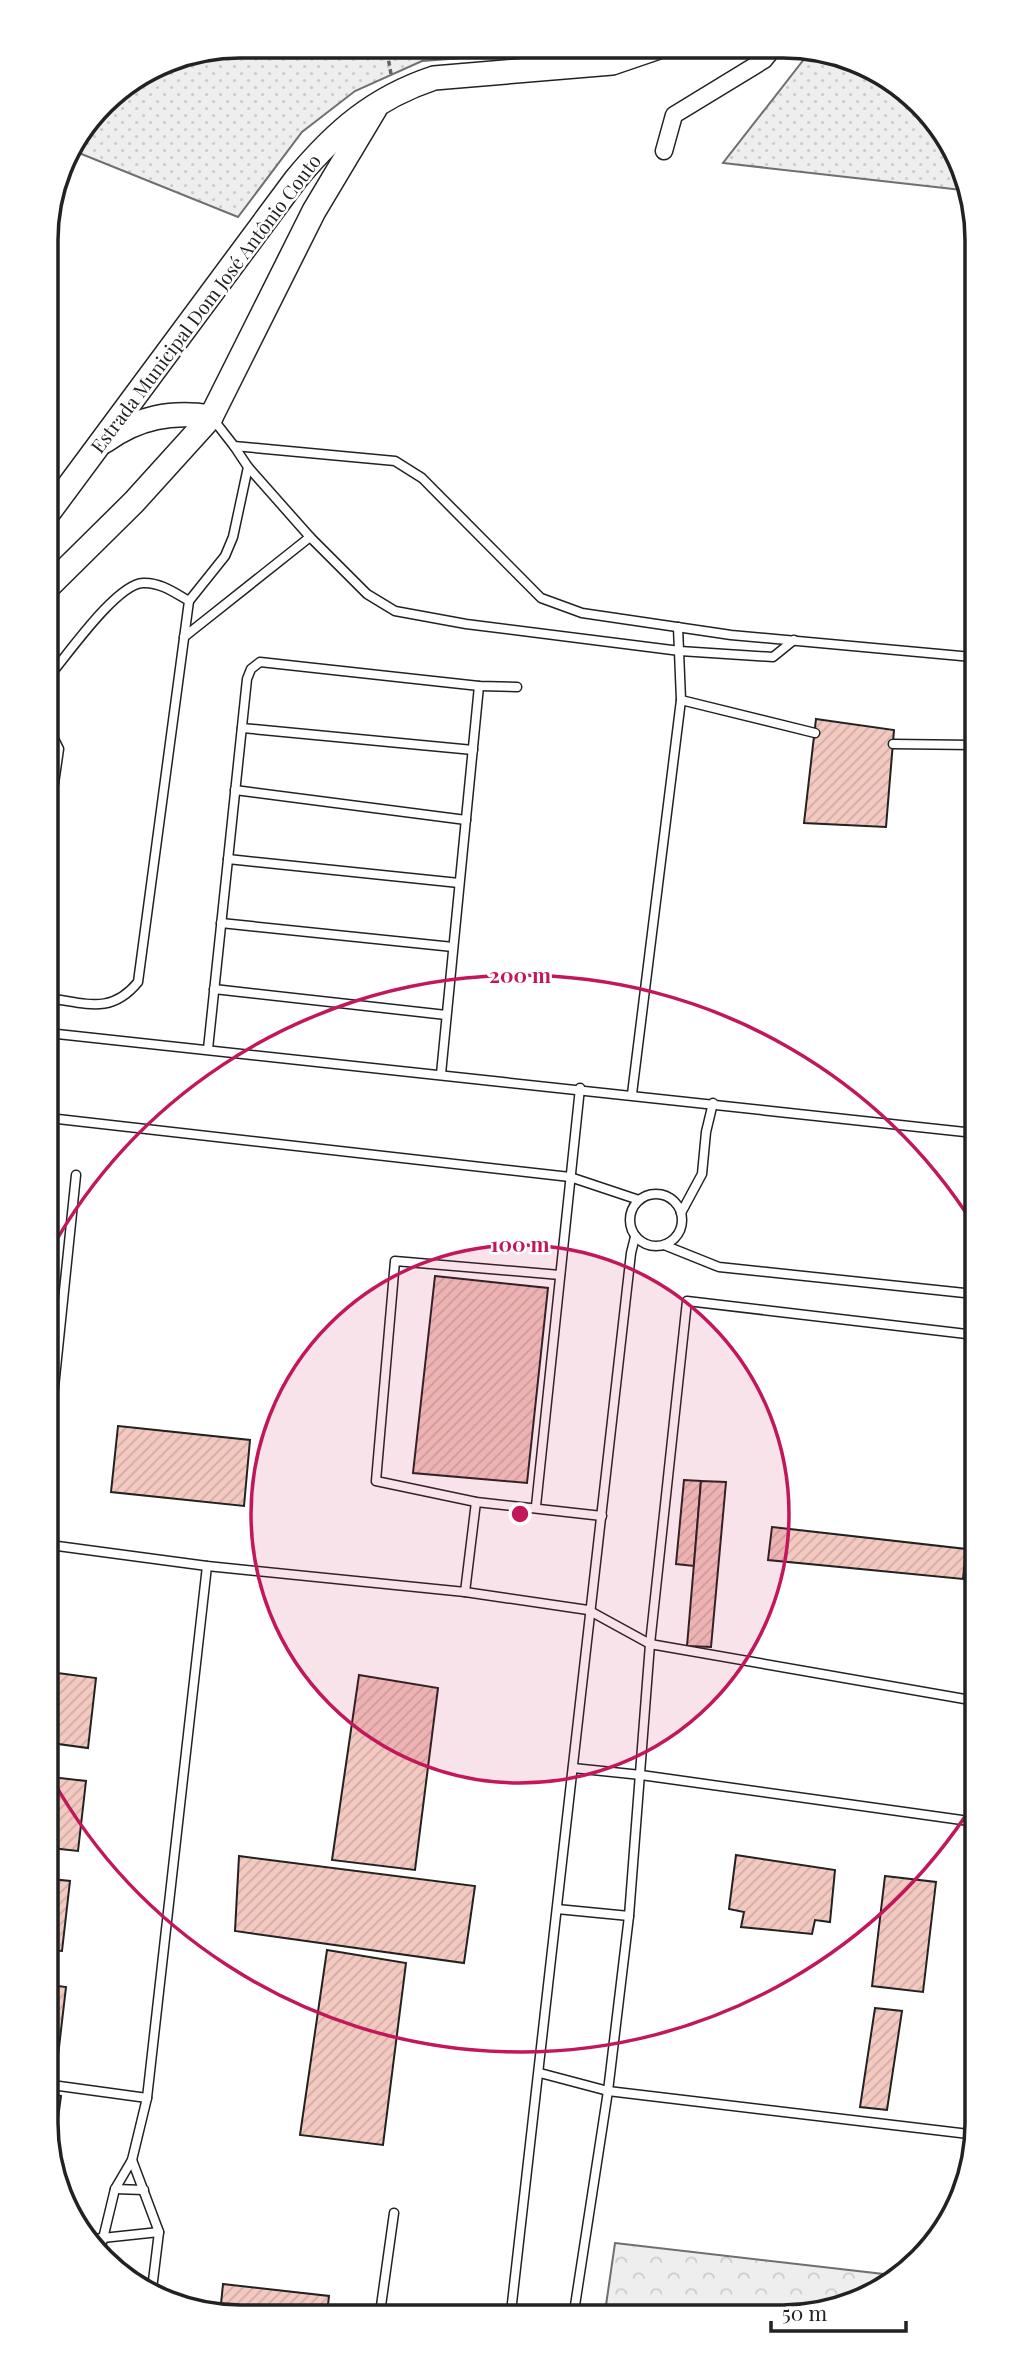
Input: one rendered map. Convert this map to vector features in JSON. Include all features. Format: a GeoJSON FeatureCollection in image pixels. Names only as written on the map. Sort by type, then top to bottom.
{"type":"FeatureCollection","features":[{"type":"Feature","properties":{"kind":"main road","name":"Estrada Municipal Dom José Antônio Couto"},"geometry":{"type":"LineString","coordinates":[[58,500],[296,178],[330,139],[350,122],[386,100],[434,78],[612,63],[627,58]]}},
{"type":"Feature","properties":{"kind":"main road","name":"Estrada Municipal Dom José Antônio Couto"},"geometry":{"type":"LineString","coordinates":[[58,577],[177,457],[211,417],[318,203],[386,100]]}},
{"type":"Feature","properties":{"kind":"main road"},"geometry":{"type":"LineString","coordinates":[[95,448],[121,429],[151,418],[171,414],[211,417]]}},
{"type":"Feature","properties":{"kind":"main road"},"geometry":{"type":"LineString","coordinates":[[151,418],[169,431],[175,441],[177,457]]}},
{"type":"Feature","properties":{"kind":"street"},"geometry":{"type":"LineString","coordinates":[[664,151],[674,116],[766,58]]}},
{"type":"Feature","properties":{"kind":"lane"},"geometry":{"type":"LineString","coordinates":[[211,417],[248,467],[310,537],[367,594],[395,611],[466,624],[680,651],[773,657],[794,640]]}},
{"type":"Feature","properties":{"kind":"lane"},"geometry":{"type":"LineString","coordinates":[[234,446],[395,461],[422,478],[541,598],[582,613],[678,627],[965,656]]}},
{"type":"Feature","properties":{"kind":"lane"},"geometry":{"type":"LineString","coordinates":[[58,999],[103,1005],[124,998],[138,982],[189,601],[225,556],[233,537],[248,467]]}},
{"type":"Feature","properties":{"kind":"lane"},"geometry":{"type":"LineString","coordinates":[[184,637],[310,537]]}},
{"type":"Feature","properties":{"kind":"lane"},"geometry":{"type":"LineString","coordinates":[[58,666],[114,600],[130,587],[141,582],[156,583],[189,601]]}},
{"type":"Feature","properties":{"kind":"lane"},"geometry":{"type":"LineString","coordinates":[[632,1094],[681,700],[678,627]]}},
{"type":"Feature","properties":{"kind":"lane"},"geometry":{"type":"LineString","coordinates":[[208,1049],[247,679],[251,669],[260,662],[479,686],[517,687]]}},
{"type":"Feature","properties":{"kind":"lane"},"geometry":{"type":"LineString","coordinates":[[441,1074],[479,686]]}},
{"type":"Feature","properties":{"kind":"lane"},"geometry":{"type":"LineString","coordinates":[[681,700],[815,733]]}},
{"type":"Feature","properties":{"kind":"lane"},"geometry":{"type":"LineString","coordinates":[[242,728],[473,750]]}},
{"type":"Feature","properties":{"kind":"lane"},"geometry":{"type":"LineString","coordinates":[[893,744],[965,745]]}},
{"type":"Feature","properties":{"kind":"lane"},"geometry":{"type":"LineString","coordinates":[[235,790],[466,820]]}},
{"type":"Feature","properties":{"kind":"lane"},"geometry":{"type":"LineString","coordinates":[[228,859],[459,883]]}},
{"type":"Feature","properties":{"kind":"lane"},"geometry":{"type":"LineString","coordinates":[[221,923],[453,947]]}},
{"type":"Feature","properties":{"kind":"lane"},"geometry":{"type":"LineString","coordinates":[[214,989],[446,1015]]}},
{"type":"Feature","properties":{"kind":"lane"},"geometry":{"type":"LineString","coordinates":[[58,1034],[580,1088],[965,1132]]}},
{"type":"Feature","properties":{"kind":"lane"},"geometry":{"type":"LineString","coordinates":[[536,1506],[575,1114],[580,1088]]}},
{"type":"Feature","properties":{"kind":"lane"},"geometry":{"type":"LineString","coordinates":[[663,1245],[679,1233],[681,1213],[702,1174],[706,1132],[713,1103]]}},
{"type":"Feature","properties":{"kind":"lane"},"geometry":{"type":"LineString","coordinates":[[58,1119],[570,1177],[639,1200],[658,1194],[676,1203],[681,1213]]}},
{"type":"Feature","properties":{"kind":"lane"},"geometry":{"type":"LineString","coordinates":[[58,1349],[76,1175]]}},
{"type":"Feature","properties":{"kind":"lane"},"geometry":{"type":"LineString","coordinates":[[512,2305],[540,2073],[589,1610],[635,1237],[629,1217],[639,1200]]}},
{"type":"Feature","properties":{"kind":"lane"},"geometry":{"type":"LineString","coordinates":[[635,1237],[653,1246],[663,1245],[719,1267],[965,1293]]}},
{"type":"Feature","properties":{"kind":"lane"},"geometry":{"type":"LineString","coordinates":[[560,1275],[396,1261],[376,1481],[476,1502],[536,1506],[602,1516]]}},
{"type":"Feature","properties":{"kind":"lane"},"geometry":{"type":"LineString","coordinates":[[575,2305],[608,2091],[629,1916],[650,1644],[687,1301],[965,1334]]}},
{"type":"Feature","properties":{"kind":"lane"},"geometry":{"type":"LineString","coordinates":[[465,1592],[476,1502]]}},
{"type":"Feature","properties":{"kind":"lane"},"geometry":{"type":"LineString","coordinates":[[58,1546],[207,1566],[465,1592],[589,1610],[650,1644],[965,1699]]}},
{"type":"Feature","properties":{"kind":"lane"},"geometry":{"type":"LineString","coordinates":[[98,2237],[115,2189],[132,2160],[146,2098],[207,1566]]}},
{"type":"Feature","properties":{"kind":"lane"},"geometry":{"type":"LineString","coordinates":[[573,1768],[965,1820]]}},
{"type":"Feature","properties":{"kind":"lane"},"geometry":{"type":"LineString","coordinates":[[557,1909],[629,1916]]}},
{"type":"Feature","properties":{"kind":"lane"},"geometry":{"type":"LineString","coordinates":[[540,2073],[608,2091],[965,2134]]}},
{"type":"Feature","properties":{"kind":"lane"},"geometry":{"type":"LineString","coordinates":[[58,2086],[146,2098]]}},
{"type":"Feature","properties":{"kind":"lane"},"geometry":{"type":"LineString","coordinates":[[132,2160],[159,2232],[153,2283]]}},
{"type":"Feature","properties":{"kind":"lane"},"geometry":{"type":"LineString","coordinates":[[115,2189],[144,2190]]}},
{"type":"Feature","properties":{"kind":"lane"},"geometry":{"type":"LineString","coordinates":[[381,2305],[394,2213]]}},
{"type":"Feature","properties":{"kind":"lane"},"geometry":{"type":"LineString","coordinates":[[100,2240],[159,2232]]}},
{"type":"Feature","properties":{"kind":"path"},"geometry":{"type":"LineString","coordinates":[[386,100],[388,58]]}},
{"type":"Feature","properties":{"kind":"green space"},"geometry":{"type":"Polygon","coordinates":[[[227,58],[462,58],[422,61],[355,91],[302,132],[238,217],[79,153],[95,129],[129,95],[170,72],[204,61],[227,58]]]}},
{"type":"Feature","properties":{"kind":"green space"},"geometry":{"type":"Polygon","coordinates":[[[804,59],[842,67],[864,76],[894,95],[928,129],[941,148],[958,190],[723,163],[804,59]]]}},
{"type":"Feature","properties":{"kind":"green space"},"geometry":{"type":"Polygon","coordinates":[[[615,2243],[885,2274],[853,2291],[807,2304],[606,2305],[615,2243]]]}},
{"type":"Feature","properties":{"kind":"building"},"geometry":{"type":"Polygon","coordinates":[[[816,719],[894,730],[886,827],[804,823],[816,719]]]}},
{"type":"Feature","properties":{"kind":"building"},"geometry":{"type":"Polygon","coordinates":[[[435,1276],[548,1288],[527,1483],[413,1473],[435,1276]]]}},
{"type":"Feature","properties":{"kind":"building"},"geometry":{"type":"Polygon","coordinates":[[[118,1426],[250,1440],[244,1506],[111,1492],[118,1426]]]}},
{"type":"Feature","properties":{"kind":"building"},"geometry":{"type":"Polygon","coordinates":[[[684,1480],[701,1481],[694,1566],[676,1564],[684,1480]]]}},
{"type":"Feature","properties":{"kind":"building"},"geometry":{"type":"Polygon","coordinates":[[[701,1481],[726,1482],[711,1647],[687,1646],[701,1481]]]}},
{"type":"Feature","properties":{"kind":"building"},"geometry":{"type":"Polygon","coordinates":[[[772,1527],[965,1549],[963,1579],[768,1560],[772,1527]]]}},
{"type":"Feature","properties":{"kind":"building"},"geometry":{"type":"Polygon","coordinates":[[[58,1673],[96,1678],[88,1748],[58,1744],[58,1673]]]}},
{"type":"Feature","properties":{"kind":"building"},"geometry":{"type":"Polygon","coordinates":[[[359,1675],[438,1688],[415,1870],[332,1860],[359,1675]]]}},
{"type":"Feature","properties":{"kind":"building"},"geometry":{"type":"Polygon","coordinates":[[[58,1778],[86,1781],[78,1851],[58,1849],[58,1778]]]}},
{"type":"Feature","properties":{"kind":"building"},"geometry":{"type":"Polygon","coordinates":[[[736,1855],[835,1870],[830,1922],[815,1920],[812,1934],[741,1927],[744,1912],[729,1909],[736,1855]]]}},
{"type":"Feature","properties":{"kind":"building"},"geometry":{"type":"Polygon","coordinates":[[[239,1856],[475,1886],[464,1963],[235,1931],[239,1856]]]}},
{"type":"Feature","properties":{"kind":"building"},"geometry":{"type":"Polygon","coordinates":[[[885,1876],[936,1882],[923,1992],[872,1986],[885,1876]]]}},
{"type":"Feature","properties":{"kind":"building"},"geometry":{"type":"Polygon","coordinates":[[[58,1880],[70,1881],[62,1951],[58,1951],[58,1880]]]}},
{"type":"Feature","properties":{"kind":"building"},"geometry":{"type":"Polygon","coordinates":[[[327,1950],[406,1963],[383,2145],[300,2135],[327,1950]]]}},
{"type":"Feature","properties":{"kind":"building"},"geometry":{"type":"Polygon","coordinates":[[[58,1986],[66,1987],[58,2056],[58,1986]]]}},
{"type":"Feature","properties":{"kind":"building"},"geometry":{"type":"Polygon","coordinates":[[[875,2008],[902,2011],[887,2110],[860,2107],[875,2008]]]}},
{"type":"Feature","properties":{"kind":"building"},"geometry":{"type":"Polygon","coordinates":[[[58,2095],[61,2096],[58,2118],[58,2095]]]}},
{"type":"Feature","properties":{"kind":"building"},"geometry":{"type":"Polygon","coordinates":[[[223,2284],[329,2296],[328,2305],[227,2305],[212,2303],[221,2304],[223,2284]]]}}]}
